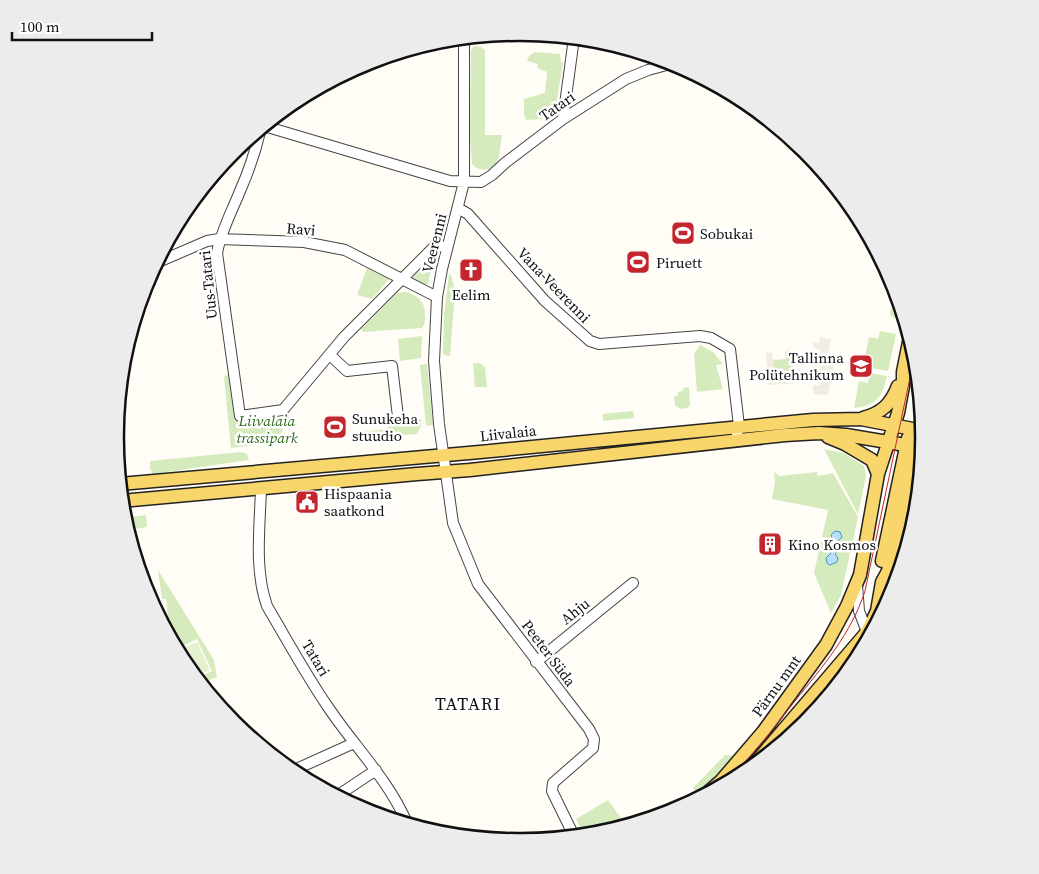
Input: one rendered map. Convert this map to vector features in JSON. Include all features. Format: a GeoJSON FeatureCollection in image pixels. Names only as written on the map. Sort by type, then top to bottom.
{"type":"FeatureCollection","features":[{"type":"Feature","properties":{"kind":"main road","name":"Pärnu mnt"},"geometry":{"type":"LineString","coordinates":[[906,353],[902,372],[903,386],[915,442]]}},
{"type":"Feature","properties":{"kind":"main road"},"geometry":{"type":"LineString","coordinates":[[861,419],[877,414],[890,403],[902,372]]}},
{"type":"Feature","properties":{"kind":"main road","name":"Liivalaia"},"geometry":{"type":"LineString","coordinates":[[127,483],[813,420],[861,419],[911,427]]}},
{"type":"Feature","properties":{"kind":"main road","name":"Pärnu mnt"},"geometry":{"type":"LineString","coordinates":[[726,774],[763,732],[826,645],[838,625],[857,585],[878,474],[889,442],[911,427]]}},
{"type":"Feature","properties":{"kind":"main road"},"geometry":{"type":"LineString","coordinates":[[819,433],[864,454],[872,460],[878,474]]}},
{"type":"Feature","properties":{"kind":"main road"},"geometry":{"type":"LineString","coordinates":[[129,500],[445,472],[660,450],[731,440],[819,433],[846,435],[915,446]]}},
{"type":"Feature","properties":{"kind":"main road","name":"Pärnu mnt"},"geometry":{"type":"LineString","coordinates":[[879,602],[882,582],[888,572],[914,463]]}},
{"type":"Feature","properties":{"kind":"main road","name":"Pärnu mnt"},"geometry":{"type":"LineString","coordinates":[[785,730],[798,711],[853,650]]}},
{"type":"Feature","properties":{"kind":"main road"},"geometry":{"type":"LineString","coordinates":[[838,666],[846,660]]}},
{"type":"Feature","properties":{"kind":"street"},"geometry":{"type":"LineString","coordinates":[[563,119],[573,45]]}},
{"type":"Feature","properties":{"kind":"street","name":"Veerenni"},"geometry":{"type":"LineString","coordinates":[[445,472],[434,360],[436,297],[464,182],[464,46]]}},
{"type":"Feature","properties":{"kind":"street","name":"Tatari"},"geometry":{"type":"LineString","coordinates":[[464,182],[481,182],[563,119],[626,79],[660,67]]}},
{"type":"Feature","properties":{"kind":"street","name":"Uus-Tatari"},"geometry":{"type":"LineString","coordinates":[[271,129],[450,181],[464,182]]}},
{"type":"Feature","properties":{"kind":"street","name":"Uus-Tatari"},"geometry":{"type":"LineString","coordinates":[[260,139],[242,188],[219,239],[217,252],[240,416],[283,410],[330,355]]}},
{"type":"Feature","properties":{"kind":"street","name":"Vana-Veerenni"},"geometry":{"type":"LineString","coordinates":[[458,208],[468,214],[518,272],[586,339],[599,344],[700,336],[711,338],[730,349],[739,426]]}},
{"type":"Feature","properties":{"kind":"street","name":"Ravi"},"geometry":{"type":"LineString","coordinates":[[167,258],[207,241],[219,239],[304,242],[345,250],[436,297]]}},
{"type":"Feature","properties":{"kind":"street"},"geometry":{"type":"LineString","coordinates":[[398,416],[392,366],[347,371],[330,355],[344,337],[435,246],[447,247]]}},
{"type":"Feature","properties":{"kind":"street"},"geometry":{"type":"LineString","coordinates":[[731,440],[737,434],[739,426]]}},
{"type":"Feature","properties":{"kind":"street","name":"Peeter Süda"},"geometry":{"type":"LineString","coordinates":[[445,472],[453,523],[478,584],[589,729],[594,739],[593,748],[553,783],[552,791],[571,829]]}},
{"type":"Feature","properties":{"kind":"street","name":"Tatari"},"geometry":{"type":"LineString","coordinates":[[261,488],[259,551],[261,589],[267,606],[328,707],[376,770],[400,807],[403,815]]}},
{"type":"Feature","properties":{"kind":"street","name":"Ahju"},"geometry":{"type":"LineString","coordinates":[[536,662],[633,583]]}},
{"type":"Feature","properties":{"kind":"street","name":"Pärnu mnt"},"geometry":{"type":"LineString","coordinates":[[857,585],[858,611],[867,626]]}},
{"type":"Feature","properties":{"kind":"street"},"geometry":{"type":"LineString","coordinates":[[763,732],[770,733],[776,739]]}},
{"type":"Feature","properties":{"kind":"street"},"geometry":{"type":"LineString","coordinates":[[301,767],[354,743]]}},
{"type":"Feature","properties":{"kind":"street"},"geometry":{"type":"LineString","coordinates":[[343,792],[376,770]]}},
{"type":"Feature","properties":{"kind":"green space"},"geometry":{"type":"Polygon","coordinates":[[[474,46],[485,50],[485,135],[502,135],[498,160],[493,167],[486,170],[479,169],[472,164],[470,137],[471,50],[474,46]]]}},
{"type":"Feature","properties":{"kind":"green space"},"geometry":{"type":"Polygon","coordinates":[[[535,52],[560,54],[561,62],[563,63],[555,112],[546,119],[526,120],[524,99],[545,93],[547,72],[537,68],[538,64],[527,61],[529,56],[535,52]]]}},
{"type":"Feature","properties":{"kind":"green space"},"geometry":{"type":"Polygon","coordinates":[[[433,258],[428,284],[424,285],[412,278],[433,258]]]}},
{"type":"Feature","properties":{"kind":"green space"},"geometry":{"type":"Polygon","coordinates":[[[367,268],[389,279],[372,299],[357,295],[367,268]]]}},
{"type":"Feature","properties":{"kind":"green space"},"geometry":{"type":"Polygon","coordinates":[[[449,274],[451,275],[455,290],[450,356],[444,355],[443,352],[444,315],[449,274]]]}},
{"type":"Feature","properties":{"kind":"green space"},"geometry":{"type":"Polygon","coordinates":[[[406,292],[418,297],[424,306],[425,318],[422,328],[363,332],[361,329],[397,293],[406,292]]]}},
{"type":"Feature","properties":{"kind":"green space"},"geometry":{"type":"Polygon","coordinates":[[[892,304],[897,318],[890,314],[892,304]]]}},
{"type":"Feature","properties":{"kind":"green space"},"geometry":{"type":"Polygon","coordinates":[[[880,331],[896,334],[888,371],[871,368],[873,358],[865,356],[869,337],[878,339],[880,331]]]}},
{"type":"Feature","properties":{"kind":"green space"},"geometry":{"type":"Polygon","coordinates":[[[422,336],[421,358],[400,361],[398,339],[422,336]]]}},
{"type":"Feature","properties":{"kind":"green space"},"geometry":{"type":"Polygon","coordinates":[[[700,345],[713,352],[723,364],[716,365],[723,389],[697,392],[694,354],[700,345]]]}},
{"type":"Feature","properties":{"kind":"green space"},"geometry":{"type":"Polygon","coordinates":[[[788,350],[792,352],[792,375],[777,377],[774,374],[773,360],[786,359],[785,352],[788,350]]]}},
{"type":"Feature","properties":{"kind":"green space"},"geometry":{"type":"Polygon","coordinates":[[[473,363],[480,363],[485,367],[487,387],[475,387],[473,363]]]}},
{"type":"Feature","properties":{"kind":"green space"},"geometry":{"type":"Polygon","coordinates":[[[427,364],[433,425],[426,426],[420,365],[427,364]]]}},
{"type":"Feature","properties":{"kind":"green space","name":"Liivalaia trassipark"},"geometry":{"type":"Polygon","coordinates":[[[231,373],[236,417],[286,414],[279,442],[231,448],[224,377],[231,373]]]}},
{"type":"Feature","properties":{"kind":"green space"},"geometry":{"type":"Polygon","coordinates":[[[870,373],[887,376],[881,394],[868,405],[854,408],[859,381],[868,383],[870,373]]]}},
{"type":"Feature","properties":{"kind":"green space"},"geometry":{"type":"Polygon","coordinates":[[[689,387],[690,405],[685,409],[681,409],[675,405],[674,396],[678,396],[678,392],[683,391],[683,388],[689,387]]]}},
{"type":"Feature","properties":{"kind":"green space"},"geometry":{"type":"Polygon","coordinates":[[[633,411],[634,418],[603,421],[603,414],[633,411]]]}},
{"type":"Feature","properties":{"kind":"green space"},"geometry":{"type":"Polygon","coordinates":[[[421,419],[421,425],[417,434],[361,438],[361,432],[388,429],[388,423],[421,419]]]}},
{"type":"Feature","properties":{"kind":"green space"},"geometry":{"type":"Polygon","coordinates":[[[824,449],[844,453],[864,466],[866,476],[858,514],[824,449]]]}},
{"type":"Feature","properties":{"kind":"green space"},"geometry":{"type":"Polygon","coordinates":[[[241,452],[247,454],[249,460],[153,474],[150,469],[150,461],[241,452]]]}},
{"type":"Feature","properties":{"kind":"green space"},"geometry":{"type":"Polygon","coordinates":[[[774,472],[779,476],[817,472],[818,476],[833,473],[858,517],[841,595],[831,613],[814,573],[828,510],[772,499],[775,481],[774,472]]]}},
{"type":"Feature","properties":{"kind":"green space"},"geometry":{"type":"Polygon","coordinates":[[[146,515],[147,527],[135,529],[132,517],[146,515]]]}},
{"type":"Feature","properties":{"kind":"green space"},"geometry":{"type":"Polygon","coordinates":[[[158,570],[214,660],[217,677],[208,680],[204,675],[212,671],[197,639],[183,646],[168,618],[166,599],[162,599],[158,570]]]}},
{"type":"Feature","properties":{"kind":"green space"},"geometry":{"type":"Polygon","coordinates":[[[197,642],[210,670],[203,673],[184,648],[197,642]]]}},
{"type":"Feature","properties":{"kind":"green space"},"geometry":{"type":"Polygon","coordinates":[[[725,755],[736,756],[706,786],[696,791],[693,788],[725,755]]]}},
{"type":"Feature","properties":{"kind":"green space"},"geometry":{"type":"Polygon","coordinates":[[[608,800],[622,819],[580,828],[576,819],[608,800]]]}},
{"type":"Feature","properties":{"kind":"shaded area"},"geometry":{"type":"Polygon","coordinates":[[[820,337],[831,339],[826,361],[834,363],[828,395],[814,394],[813,388],[813,385],[820,385],[820,350],[814,348],[812,342],[819,343],[820,337]]]}},
{"type":"Feature","properties":{"kind":"shaded area"},"geometry":{"type":"Polygon","coordinates":[[[766,352],[772,353],[775,375],[777,377],[797,376],[800,383],[768,385],[766,352]]]}},
{"type":"Feature","properties":{"kind":"water"},"geometry":{"type":"Polygon","coordinates":[[[835,531],[840,532],[842,537],[837,542],[840,549],[835,554],[838,558],[837,562],[830,565],[827,563],[826,558],[831,553],[828,547],[829,543],[833,541],[831,535],[835,531]]]}},
{"type":"Feature","properties":{"kind":"tram line"},"geometry":{"type":"LineString","coordinates":[[745,762],[826,662],[844,635],[859,607],[865,591],[910,375]]}},
{"type":"Feature","properties":{"kind":"place","name":"Sobukai"},"geometry":{"type":"Point","coordinates":[683,233]}},
{"type":"Feature","properties":{"kind":"place","name":"Piruett"},"geometry":{"type":"Point","coordinates":[638,262]}},
{"type":"Feature","properties":{"kind":"place","name":"Eelim"},"geometry":{"type":"Point","coordinates":[471,270]}},
{"type":"Feature","properties":{"kind":"place","name":"Tallinna Polütehnikum"},"geometry":{"type":"Point","coordinates":[861,366]}},
{"type":"Feature","properties":{"kind":"place","name":"Sunukeha stuudio"},"geometry":{"type":"Point","coordinates":[335,427]}},
{"type":"Feature","properties":{"kind":"place","name":"Hispaania saatkond"},"geometry":{"type":"Point","coordinates":[307,502]}},
{"type":"Feature","properties":{"kind":"place","name":"Kino Kosmos"},"geometry":{"type":"Point","coordinates":[770,544]}},
{"type":"Feature","properties":{"kind":"district","name":"TATARI"},"geometry":{"type":"Point","coordinates":[468,703]}}]}
